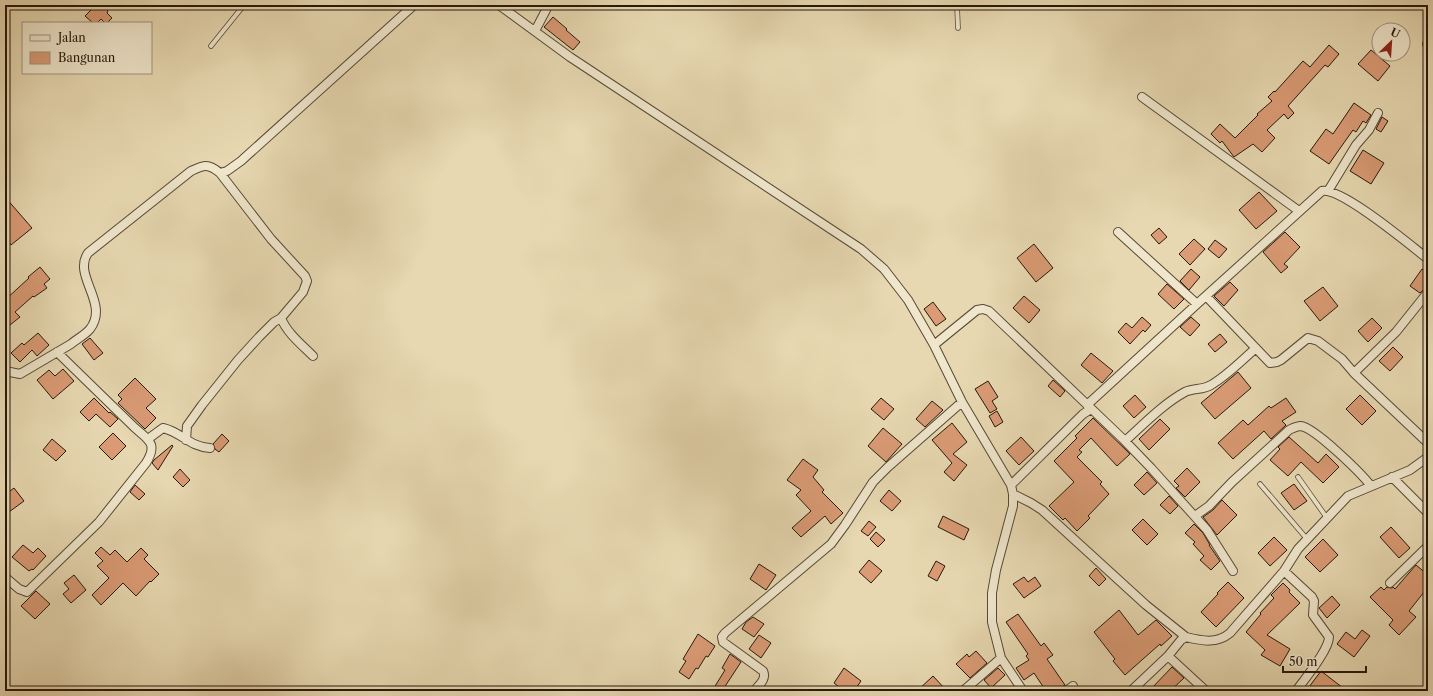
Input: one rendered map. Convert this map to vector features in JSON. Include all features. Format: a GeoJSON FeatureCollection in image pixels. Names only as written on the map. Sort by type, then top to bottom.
{"type":"FeatureCollection","features":[{"type":"Feature","properties":{"kind":"street"},"geometry":{"type":"LineString","coordinates":[[220,173],[227,171],[242,161],[414,5]]}},
{"type":"Feature","properties":{"kind":"street"},"geometry":{"type":"LineString","coordinates":[[499,5],[570,57],[860,249],[884,269],[908,300],[934,345],[962,402],[1011,485],[1013,506],[996,570],[992,593],[992,622],[1001,658],[1023,691]]}},
{"type":"Feature","properties":{"kind":"street"},"geometry":{"type":"LineString","coordinates":[[535,32],[548,5]]}},
{"type":"Feature","properties":{"kind":"street"},"geometry":{"type":"LineString","coordinates":[[1142,97],[1299,211]]}},
{"type":"Feature","properties":{"kind":"street"},"geometry":{"type":"LineString","coordinates":[[1328,191],[1356,145],[1370,130],[1378,113]]}},
{"type":"Feature","properties":{"kind":"street"},"geometry":{"type":"LineString","coordinates":[[5,371],[20,374],[57,352],[89,330],[96,316],[96,307],[83,266],[84,259],[88,253],[191,171],[204,165],[213,167],[220,173],[271,239],[307,281],[303,292],[281,318],[274,322],[238,360],[202,405],[187,426],[186,440]]}},
{"type":"Feature","properties":{"kind":"street"},"geometry":{"type":"LineString","coordinates":[[1011,485],[1089,407],[1197,304],[1320,192],[1328,191],[1338,194],[1355,204],[1428,259]]}},
{"type":"Feature","properties":{"kind":"street"},"geometry":{"type":"LineString","coordinates":[[1118,232],[1197,304]]}},
{"type":"Feature","properties":{"kind":"street"},"geometry":{"type":"LineString","coordinates":[[1354,373],[1396,332],[1428,292]]}},
{"type":"Feature","properties":{"kind":"street"},"geometry":{"type":"LineString","coordinates":[[1206,296],[1268,361],[1273,363],[1281,360],[1306,340],[1312,338],[1320,342],[1342,359],[1354,373],[1428,443]]}},
{"type":"Feature","properties":{"kind":"street"},"geometry":{"type":"LineString","coordinates":[[934,345],[977,310],[983,309],[989,311],[1125,441],[1207,530],[1233,571]]}},
{"type":"Feature","properties":{"kind":"street"},"geometry":{"type":"LineString","coordinates":[[281,318],[297,340],[313,356]]}},
{"type":"Feature","properties":{"kind":"street"},"geometry":{"type":"LineString","coordinates":[[1125,441],[1160,410],[1179,396],[1194,389],[1210,386],[1230,372],[1256,348]]}},
{"type":"Feature","properties":{"kind":"street"},"geometry":{"type":"LineString","coordinates":[[5,577],[18,589],[27,592],[99,522],[146,463],[152,452],[152,447],[148,439],[57,352]]}},
{"type":"Feature","properties":{"kind":"street"},"geometry":{"type":"LineString","coordinates":[[754,691],[764,679],[764,671],[723,642],[722,637],[831,544],[873,482],[962,402]]}},
{"type":"Feature","properties":{"kind":"street"},"geometry":{"type":"LineString","coordinates":[[1195,516],[1209,506],[1232,482],[1289,430],[1295,427],[1301,426],[1313,431],[1353,466],[1371,486]]}},
{"type":"Feature","properties":{"kind":"street"},"geometry":{"type":"LineString","coordinates":[[148,439],[163,428],[170,429],[195,446],[210,448]]}},
{"type":"Feature","properties":{"kind":"street"},"geometry":{"type":"LineString","coordinates":[[1013,494],[1042,510],[1146,605],[1186,637],[1211,642],[1226,636],[1234,629],[1284,571],[1298,549],[1348,496],[1410,470],[1428,458]]}},
{"type":"Feature","properties":{"kind":"street"},"geometry":{"type":"LineString","coordinates":[[1392,477],[1428,513]]}},
{"type":"Feature","properties":{"kind":"street"},"geometry":{"type":"LineString","coordinates":[[1390,582],[1428,546]]}},
{"type":"Feature","properties":{"kind":"street"},"geometry":{"type":"LineString","coordinates":[[1284,571],[1312,597],[1314,606],[1313,615],[1328,637],[1327,644],[1314,668],[1296,691]]}},
{"type":"Feature","properties":{"kind":"street"},"geometry":{"type":"LineString","coordinates":[[1131,691],[1168,656],[1178,643],[1186,637]]}},
{"type":"Feature","properties":{"kind":"street"},"geometry":{"type":"LineString","coordinates":[[1168,656],[1206,691]]}},
{"type":"Feature","properties":{"kind":"street"},"geometry":{"type":"LineString","coordinates":[[964,691],[1001,658]]}},
{"type":"Feature","properties":{"kind":"street"},"geometry":{"type":"LineString","coordinates":[[1066,691],[1073,686]]}},
{"type":"Feature","properties":{"kind":"lane"},"geometry":{"type":"LineString","coordinates":[[211,46],[244,5]]}},
{"type":"Feature","properties":{"kind":"lane"},"geometry":{"type":"LineString","coordinates":[[957,5],[958,28]]}},
{"type":"Feature","properties":{"kind":"lane"},"geometry":{"type":"LineString","coordinates":[[1298,477],[1327,518]]}},
{"type":"Feature","properties":{"kind":"lane"},"geometry":{"type":"LineString","coordinates":[[1260,484],[1307,539]]}},
{"type":"Feature","properties":{"kind":"building"},"geometry":{"type":"Polygon","coordinates":[[[96,5],[102,5],[112,18],[108,22],[104,22],[101,19],[98,22],[92,22],[85,16],[96,5]]]}},
{"type":"Feature","properties":{"kind":"building"},"geometry":{"type":"Polygon","coordinates":[[[553,17],[580,42],[573,50],[544,27],[553,17]]]}},
{"type":"Feature","properties":{"kind":"building"},"geometry":{"type":"Polygon","coordinates":[[[1329,45],[1339,54],[1328,67],[1325,65],[1288,106],[1294,113],[1288,119],[1284,114],[1267,130],[1275,138],[1262,152],[1253,144],[1234,157],[1222,141],[1220,143],[1211,134],[1220,124],[1235,138],[1258,115],[1257,114],[1272,101],[1268,97],[1274,91],[1275,92],[1303,61],[1310,67],[1329,45]]]}},
{"type":"Feature","properties":{"kind":"building"},"geometry":{"type":"Polygon","coordinates":[[[1371,50],[1371,62],[1385,62],[1390,66],[1378,81],[1358,64],[1371,50]]]}},
{"type":"Feature","properties":{"kind":"building"},"geometry":{"type":"Polygon","coordinates":[[[1354,103],[1371,115],[1366,123],[1363,121],[1356,132],[1353,130],[1329,164],[1310,151],[1326,129],[1333,134],[1354,103]]]}},
{"type":"Feature","properties":{"kind":"building"},"geometry":{"type":"Polygon","coordinates":[[[1382,117],[1388,121],[1381,132],[1376,129],[1382,117]]]}},
{"type":"Feature","properties":{"kind":"building"},"geometry":{"type":"Polygon","coordinates":[[[1363,150],[1384,163],[1371,184],[1350,171],[1363,150]]]}},
{"type":"Feature","properties":{"kind":"building"},"geometry":{"type":"Polygon","coordinates":[[[1259,192],[1277,211],[1256,229],[1239,210],[1259,192]]]}},
{"type":"Feature","properties":{"kind":"building"},"geometry":{"type":"Polygon","coordinates":[[[5,197],[32,228],[11,245],[9,242],[5,246],[5,197]]]}},
{"type":"Feature","properties":{"kind":"building"},"geometry":{"type":"Polygon","coordinates":[[[1159,228],[1167,237],[1159,244],[1151,235],[1159,228]]]}},
{"type":"Feature","properties":{"kind":"building"},"geometry":{"type":"Polygon","coordinates":[[[1285,232],[1300,247],[1284,264],[1288,267],[1281,273],[1263,252],[1285,232]]]}},
{"type":"Feature","properties":{"kind":"building"},"geometry":{"type":"Polygon","coordinates":[[[1194,239],[1205,249],[1190,265],[1179,254],[1194,239]]]}},
{"type":"Feature","properties":{"kind":"building"},"geometry":{"type":"Polygon","coordinates":[[[1215,240],[1227,249],[1219,258],[1208,249],[1215,240]]]}},
{"type":"Feature","properties":{"kind":"building"},"geometry":{"type":"Polygon","coordinates":[[[1034,244],[1053,268],[1036,282],[1017,258],[1034,244]]]}},
{"type":"Feature","properties":{"kind":"building"},"geometry":{"type":"Polygon","coordinates":[[[40,267],[50,279],[44,284],[47,288],[34,297],[33,296],[15,312],[20,317],[5,329],[5,300],[40,267]]]}},
{"type":"Feature","properties":{"kind":"building"},"geometry":{"type":"Polygon","coordinates":[[[1191,269],[1200,277],[1189,290],[1180,281],[1191,269]]]}},
{"type":"Feature","properties":{"kind":"building"},"geometry":{"type":"Polygon","coordinates":[[[1422,269],[1428,273],[1428,286],[1420,293],[1410,286],[1422,269]]]}},
{"type":"Feature","properties":{"kind":"building"},"geometry":{"type":"Polygon","coordinates":[[[1230,282],[1238,290],[1224,306],[1214,296],[1230,282]]]}},
{"type":"Feature","properties":{"kind":"building"},"geometry":{"type":"Polygon","coordinates":[[[1167,284],[1184,299],[1174,309],[1158,294],[1167,284]]]}},
{"type":"Feature","properties":{"kind":"building"},"geometry":{"type":"Polygon","coordinates":[[[1323,287],[1338,306],[1320,321],[1304,301],[1323,287]]]}},
{"type":"Feature","properties":{"kind":"building"},"geometry":{"type":"Polygon","coordinates":[[[1024,296],[1040,310],[1029,323],[1013,308],[1024,296]]]}},
{"type":"Feature","properties":{"kind":"building"},"geometry":{"type":"Polygon","coordinates":[[[933,302],[946,319],[936,326],[924,309],[933,302]]]}},
{"type":"Feature","properties":{"kind":"building"},"geometry":{"type":"Polygon","coordinates":[[[1142,317],[1151,325],[1145,332],[1143,330],[1130,344],[1118,332],[1126,323],[1132,328],[1142,317]]]}},
{"type":"Feature","properties":{"kind":"building"},"geometry":{"type":"Polygon","coordinates":[[[1191,317],[1200,325],[1190,336],[1180,327],[1191,317]]]}},
{"type":"Feature","properties":{"kind":"building"},"geometry":{"type":"Polygon","coordinates":[[[1372,318],[1382,328],[1368,342],[1358,331],[1372,318]]]}},
{"type":"Feature","properties":{"kind":"building"},"geometry":{"type":"Polygon","coordinates":[[[38,333],[49,345],[37,356],[32,350],[20,362],[11,353],[22,343],[24,345],[38,333]]]}},
{"type":"Feature","properties":{"kind":"building"},"geometry":{"type":"Polygon","coordinates":[[[1220,334],[1227,342],[1215,352],[1208,344],[1220,334]]]}},
{"type":"Feature","properties":{"kind":"building"},"geometry":{"type":"Polygon","coordinates":[[[90,338],[103,353],[94,360],[82,344],[90,338]]]}},
{"type":"Feature","properties":{"kind":"building"},"geometry":{"type":"Polygon","coordinates":[[[1393,347],[1403,357],[1390,371],[1379,361],[1393,347]]]}},
{"type":"Feature","properties":{"kind":"building"},"geometry":{"type":"Polygon","coordinates":[[[1091,353],[1113,371],[1102,383],[1081,365],[1091,353]]]}},
{"type":"Feature","properties":{"kind":"building"},"geometry":{"type":"Polygon","coordinates":[[[63,369],[74,381],[53,399],[37,380],[49,370],[55,376],[63,369]]]}},
{"type":"Feature","properties":{"kind":"building"},"geometry":{"type":"Polygon","coordinates":[[[1238,372],[1251,388],[1215,419],[1201,403],[1238,372]]]}},
{"type":"Feature","properties":{"kind":"building"},"geometry":{"type":"Polygon","coordinates":[[[135,378],[156,399],[146,408],[156,418],[145,429],[118,403],[122,399],[118,395],[135,378]]]}},
{"type":"Feature","properties":{"kind":"building"},"geometry":{"type":"Polygon","coordinates":[[[1053,380],[1065,391],[1060,397],[1048,386],[1053,380]]]}},
{"type":"Feature","properties":{"kind":"building"},"geometry":{"type":"Polygon","coordinates":[[[988,381],[998,397],[992,401],[997,409],[990,413],[975,389],[988,381]]]}},
{"type":"Feature","properties":{"kind":"building"},"geometry":{"type":"Polygon","coordinates":[[[1135,395],[1146,407],[1134,418],[1123,406],[1135,395]]]}},
{"type":"Feature","properties":{"kind":"building"},"geometry":{"type":"Polygon","coordinates":[[[1360,395],[1376,411],[1362,425],[1346,409],[1360,395]]]}},
{"type":"Feature","properties":{"kind":"building"},"geometry":{"type":"Polygon","coordinates":[[[94,398],[109,413],[110,412],[118,419],[110,427],[96,414],[89,421],[80,412],[94,398]]]}},
{"type":"Feature","properties":{"kind":"building"},"geometry":{"type":"Polygon","coordinates":[[[881,398],[894,409],[884,420],[871,409],[881,398]]]}},
{"type":"Feature","properties":{"kind":"building"},"geometry":{"type":"Polygon","coordinates":[[[1286,398],[1296,412],[1282,421],[1286,425],[1271,439],[1264,431],[1233,459],[1218,443],[1243,420],[1248,425],[1269,406],[1271,408],[1286,398]]]}},
{"type":"Feature","properties":{"kind":"building"},"geometry":{"type":"Polygon","coordinates":[[[932,401],[943,410],[925,427],[916,419],[932,401]]]}},
{"type":"Feature","properties":{"kind":"building"},"geometry":{"type":"Polygon","coordinates":[[[997,411],[1003,422],[995,427],[989,416],[997,411]]]}},
{"type":"Feature","properties":{"kind":"building"},"geometry":{"type":"Polygon","coordinates":[[[1093,418],[1130,454],[1117,466],[1091,438],[1079,450],[1082,452],[1077,457],[1102,482],[1100,484],[1109,494],[1088,516],[1090,518],[1077,531],[1065,518],[1063,520],[1049,506],[1074,482],[1054,461],[1077,438],[1075,436],[1093,418]]]}},
{"type":"Feature","properties":{"kind":"building"},"geometry":{"type":"Polygon","coordinates":[[[1160,419],[1170,429],[1149,450],[1139,439],[1160,419]]]}},
{"type":"Feature","properties":{"kind":"building"},"geometry":{"type":"Polygon","coordinates":[[[952,423],[967,442],[953,454],[967,465],[954,481],[944,472],[952,463],[932,440],[952,423]]]}},
{"type":"Feature","properties":{"kind":"building"},"geometry":{"type":"Polygon","coordinates":[[[883,428],[902,444],[886,462],[868,446],[883,428]]]}},
{"type":"Feature","properties":{"kind":"building"},"geometry":{"type":"Polygon","coordinates":[[[113,433],[126,446],[112,460],[99,447],[113,433]]]}},
{"type":"Feature","properties":{"kind":"building"},"geometry":{"type":"Polygon","coordinates":[[[222,434],[229,441],[219,452],[215,449],[213,444],[222,434]]]}},
{"type":"Feature","properties":{"kind":"building"},"geometry":{"type":"Polygon","coordinates":[[[1021,437],[1034,451],[1019,465],[1006,451],[1021,437]]]}},
{"type":"Feature","properties":{"kind":"building"},"geometry":{"type":"Polygon","coordinates":[[[1289,437],[1318,463],[1326,454],[1339,467],[1323,483],[1301,462],[1288,476],[1270,460],[1280,449],[1278,447],[1289,437]]]}},
{"type":"Feature","properties":{"kind":"building"},"geometry":{"type":"Polygon","coordinates":[[[52,439],[66,451],[56,461],[43,450],[52,439]]]}},
{"type":"Feature","properties":{"kind":"building"},"geometry":{"type":"Polygon","coordinates":[[[172,445],[173,446],[158,470],[152,463],[172,445]]]}},
{"type":"Feature","properties":{"kind":"building"},"geometry":{"type":"Polygon","coordinates":[[[803,459],[818,470],[813,477],[824,490],[822,492],[843,513],[831,524],[825,516],[801,537],[792,528],[811,511],[796,495],[801,490],[787,480],[803,459]]]}},
{"type":"Feature","properties":{"kind":"building"},"geometry":{"type":"Polygon","coordinates":[[[1187,468],[1200,482],[1185,497],[1176,488],[1179,486],[1174,481],[1187,468]]]}},
{"type":"Feature","properties":{"kind":"building"},"geometry":{"type":"Polygon","coordinates":[[[180,469],[190,480],[183,487],[173,477],[180,469]]]}},
{"type":"Feature","properties":{"kind":"building"},"geometry":{"type":"Polygon","coordinates":[[[1147,472],[1157,483],[1144,495],[1134,485],[1147,472]]]}},
{"type":"Feature","properties":{"kind":"building"},"geometry":{"type":"Polygon","coordinates":[[[5,484],[10,491],[14,488],[24,501],[9,512],[5,506],[5,484]]]}},
{"type":"Feature","properties":{"kind":"building"},"geometry":{"type":"Polygon","coordinates":[[[1294,484],[1307,501],[1294,510],[1281,493],[1294,484]]]}},
{"type":"Feature","properties":{"kind":"building"},"geometry":{"type":"Polygon","coordinates":[[[135,485],[145,494],[139,500],[130,492],[135,485]]]}},
{"type":"Feature","properties":{"kind":"building"},"geometry":{"type":"Polygon","coordinates":[[[889,490],[901,501],[892,511],[880,501],[889,490]]]}},
{"type":"Feature","properties":{"kind":"building"},"geometry":{"type":"Polygon","coordinates":[[[1169,496],[1178,506],[1170,514],[1160,505],[1169,496]]]}},
{"type":"Feature","properties":{"kind":"building"},"geometry":{"type":"Polygon","coordinates":[[[1222,500],[1237,515],[1217,535],[1203,517],[1213,510],[1222,500]]]}},
{"type":"Feature","properties":{"kind":"building"},"geometry":{"type":"Polygon","coordinates":[[[943,516],[969,529],[964,540],[938,527],[943,516]]]}},
{"type":"Feature","properties":{"kind":"building"},"geometry":{"type":"Polygon","coordinates":[[[1143,519],[1158,534],[1147,545],[1132,530],[1143,519]]]}},
{"type":"Feature","properties":{"kind":"building"},"geometry":{"type":"Polygon","coordinates":[[[869,521],[876,527],[868,536],[861,531],[869,521]]]}},
{"type":"Feature","properties":{"kind":"building"},"geometry":{"type":"Polygon","coordinates":[[[1194,524],[1203,533],[1220,561],[1211,570],[1200,560],[1204,556],[1193,544],[1195,542],[1185,533],[1194,524]]]}},
{"type":"Feature","properties":{"kind":"building"},"geometry":{"type":"Polygon","coordinates":[[[1391,527],[1410,548],[1399,558],[1380,537],[1391,527]]]}},
{"type":"Feature","properties":{"kind":"building"},"geometry":{"type":"Polygon","coordinates":[[[876,532],[885,540],[878,547],[870,539],[876,532]]]}},
{"type":"Feature","properties":{"kind":"building"},"geometry":{"type":"Polygon","coordinates":[[[1274,537],[1287,550],[1270,566],[1258,553],[1274,537]]]}},
{"type":"Feature","properties":{"kind":"building"},"geometry":{"type":"Polygon","coordinates":[[[1323,539],[1338,555],[1320,572],[1305,557],[1323,539]]]}},
{"type":"Feature","properties":{"kind":"building"},"geometry":{"type":"Polygon","coordinates":[[[23,545],[33,553],[38,548],[46,556],[33,570],[32,569],[29,571],[12,557],[23,545]]]}},
{"type":"Feature","properties":{"kind":"building"},"geometry":{"type":"Polygon","coordinates":[[[101,547],[110,555],[115,550],[127,562],[141,548],[148,555],[144,559],[159,574],[136,596],[123,583],[101,605],[92,595],[109,578],[97,566],[103,561],[95,553],[101,547]]]}},
{"type":"Feature","properties":{"kind":"building"},"geometry":{"type":"Polygon","coordinates":[[[869,560],[882,571],[871,583],[859,572],[869,560]]]}},
{"type":"Feature","properties":{"kind":"building"},"geometry":{"type":"Polygon","coordinates":[[[936,561],[945,566],[937,581],[928,576],[936,561]]]}},
{"type":"Feature","properties":{"kind":"building"},"geometry":{"type":"Polygon","coordinates":[[[759,564],[776,575],[766,590],[750,579],[759,564]]]}},
{"type":"Feature","properties":{"kind":"building"},"geometry":{"type":"Polygon","coordinates":[[[1416,565],[1428,575],[1428,587],[1409,611],[1416,617],[1399,635],[1389,625],[1393,620],[1370,597],[1381,587],[1384,590],[1387,587],[1393,587],[1395,589],[1416,565]]]}},
{"type":"Feature","properties":{"kind":"building"},"geometry":{"type":"Polygon","coordinates":[[[1096,568],[1106,579],[1099,586],[1089,576],[1096,568]]]}},
{"type":"Feature","properties":{"kind":"building"},"geometry":{"type":"Polygon","coordinates":[[[74,575],[86,590],[71,603],[63,594],[69,589],[64,583],[74,575]]]}},
{"type":"Feature","properties":{"kind":"building"},"geometry":{"type":"Polygon","coordinates":[[[1024,577],[1028,582],[1035,577],[1041,586],[1024,598],[1013,584],[1024,577]]]}},
{"type":"Feature","properties":{"kind":"building"},"geometry":{"type":"Polygon","coordinates":[[[1228,582],[1244,598],[1216,627],[1201,612],[1228,582]]]}},
{"type":"Feature","properties":{"kind":"building"},"geometry":{"type":"Polygon","coordinates":[[[1283,583],[1290,590],[1289,592],[1300,603],[1267,635],[1290,649],[1280,666],[1261,655],[1265,650],[1246,632],[1261,614],[1260,613],[1274,598],[1271,595],[1283,583]]]}},
{"type":"Feature","properties":{"kind":"building"},"geometry":{"type":"Polygon","coordinates":[[[36,591],[50,604],[35,619],[21,606],[36,591]]]}},
{"type":"Feature","properties":{"kind":"building"},"geometry":{"type":"Polygon","coordinates":[[[1332,596],[1340,605],[1327,618],[1319,608],[1332,596]]]}},
{"type":"Feature","properties":{"kind":"building"},"geometry":{"type":"Polygon","coordinates":[[[1119,610],[1138,635],[1156,620],[1172,636],[1161,646],[1160,644],[1125,675],[1113,661],[1115,659],[1094,632],[1119,610]]]}},
{"type":"Feature","properties":{"kind":"building"},"geometry":{"type":"Polygon","coordinates":[[[1018,614],[1041,646],[1044,643],[1053,655],[1047,659],[1065,685],[1055,691],[1046,691],[1034,673],[1024,680],[1016,668],[1029,660],[1026,656],[1028,654],[1006,622],[1018,614]]]}},
{"type":"Feature","properties":{"kind":"building"},"geometry":{"type":"Polygon","coordinates":[[[753,617],[764,624],[754,637],[742,629],[746,622],[753,617]]]}},
{"type":"Feature","properties":{"kind":"building"},"geometry":{"type":"Polygon","coordinates":[[[1362,630],[1370,636],[1354,657],[1337,644],[1346,632],[1355,639],[1362,630]]]}},
{"type":"Feature","properties":{"kind":"building"},"geometry":{"type":"Polygon","coordinates":[[[698,634],[715,646],[708,657],[706,656],[698,669],[696,668],[689,679],[679,672],[686,661],[683,659],[698,634]]]}},
{"type":"Feature","properties":{"kind":"building"},"geometry":{"type":"Polygon","coordinates":[[[759,635],[771,643],[761,658],[749,649],[759,635]]]}},
{"type":"Feature","properties":{"kind":"building"},"geometry":{"type":"Polygon","coordinates":[[[976,651],[987,663],[970,678],[956,664],[967,654],[969,657],[976,651]]]}},
{"type":"Feature","properties":{"kind":"building"},"geometry":{"type":"Polygon","coordinates":[[[730,654],[741,662],[722,691],[712,691],[725,670],[722,668],[730,654]]]}},
{"type":"Feature","properties":{"kind":"building"},"geometry":{"type":"Polygon","coordinates":[[[1172,667],[1184,678],[1170,691],[1149,691],[1172,667]]]}},
{"type":"Feature","properties":{"kind":"building"},"geometry":{"type":"Polygon","coordinates":[[[844,668],[861,681],[854,691],[844,691],[834,683],[844,668]]]}},
{"type":"Feature","properties":{"kind":"building"},"geometry":{"type":"Polygon","coordinates":[[[998,668],[1005,675],[991,688],[984,680],[998,668]]]}},
{"type":"Feature","properties":{"kind":"building"},"geometry":{"type":"Polygon","coordinates":[[[1321,671],[1347,691],[1314,691],[1309,687],[1321,671]]]}},
{"type":"Feature","properties":{"kind":"building"},"geometry":{"type":"Polygon","coordinates":[[[933,676],[947,691],[917,691],[933,676]]]}}]}
